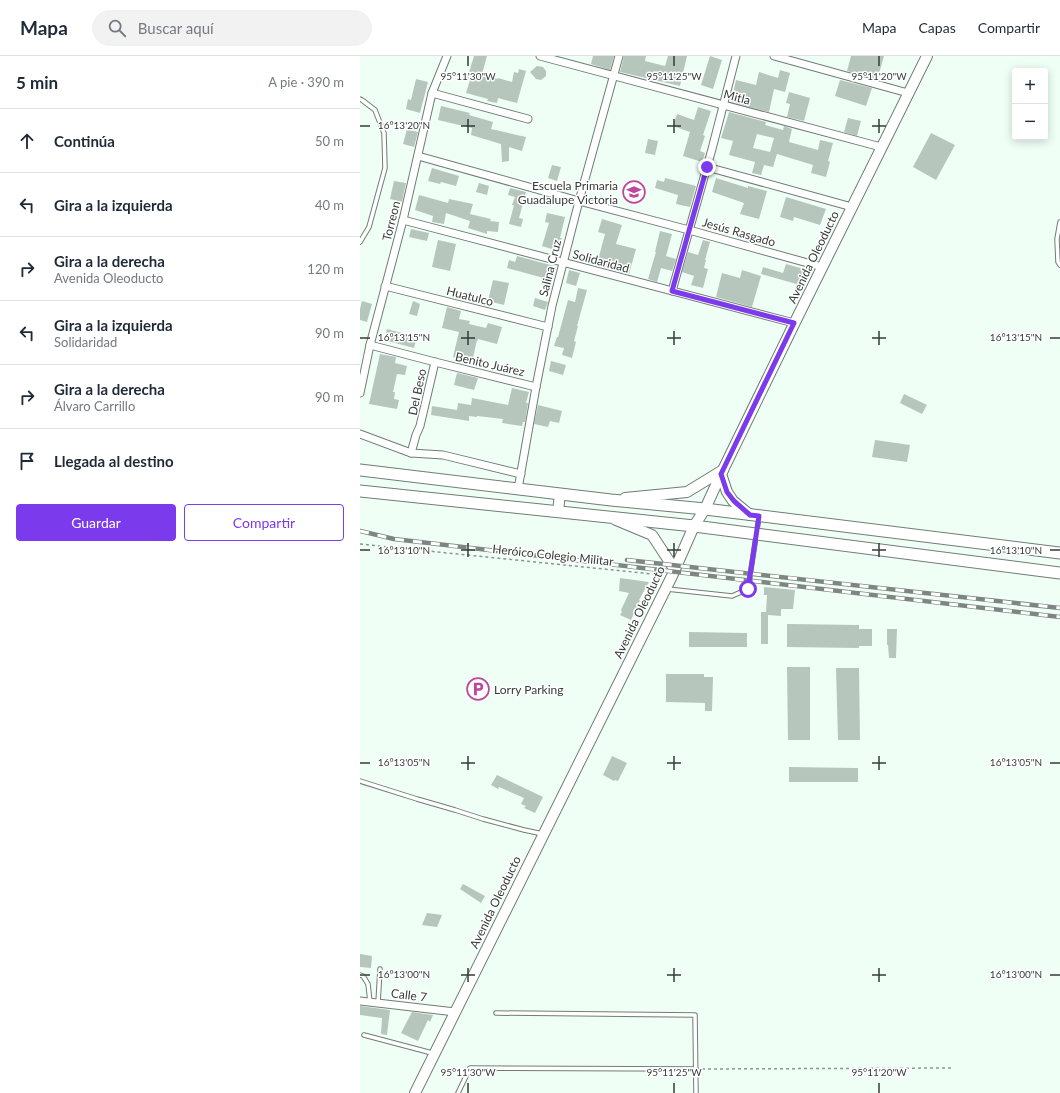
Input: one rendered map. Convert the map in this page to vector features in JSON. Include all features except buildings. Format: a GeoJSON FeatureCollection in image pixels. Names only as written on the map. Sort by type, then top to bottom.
{"type":"FeatureCollection","features":[{"type":"Feature","properties":{"kind":"main road","name":"Avenida Oleoducto"},"geometry":{"type":"LineString","coordinates":[[415,1093],[666,589],[694,526],[704,509],[794,323],[927,56]]}},
{"type":"Feature","properties":{"kind":"main road"},"geometry":{"type":"LineString","coordinates":[[360,470],[611,500],[704,509],[1060,553]]}},
{"type":"Feature","properties":{"kind":"main road"},"geometry":{"type":"LineString","coordinates":[[611,500],[687,492],[722,472],[727,492],[734,501],[754,515]]}},
{"type":"Feature","properties":{"kind":"main road"},"geometry":{"type":"LineString","coordinates":[[360,491],[694,526],[1060,573]]}},
{"type":"Feature","properties":{"kind":"main road"},"geometry":{"type":"LineString","coordinates":[[558,511],[560,494]]}},
{"type":"Feature","properties":{"kind":"main road"},"geometry":{"type":"LineString","coordinates":[[608,517],[652,535],[673,573]]}},
{"type":"Feature","properties":{"kind":"street","name":"Torreon"},"geometry":{"type":"LineString","coordinates":[[360,393],[370,345],[403,220],[432,94],[447,56]]}},
{"type":"Feature","properties":{"kind":"street","name":"Mitla"},"geometry":{"type":"LineString","coordinates":[[540,56],[882,147]]}},
{"type":"Feature","properties":{"kind":"street","name":"Salina Cruz"},"geometry":{"type":"LineString","coordinates":[[518,489],[552,306],[619,56]]}},
{"type":"Feature","properties":{"kind":"street"},"geometry":{"type":"LineString","coordinates":[[672,291],[724,105],[736,56]]}},
{"type":"Feature","properties":{"kind":"street"},"geometry":{"type":"LineString","coordinates":[[774,56],[908,93]]}},
{"type":"Feature","properties":{"kind":"street"},"geometry":{"type":"LineString","coordinates":[[432,94],[528,119]]}},
{"type":"Feature","properties":{"kind":"street","name":"Jesús Rasgado"},"geometry":{"type":"LineString","coordinates":[[418,156],[822,267]]}},
{"type":"Feature","properties":{"kind":"street"},"geometry":{"type":"LineString","coordinates":[[707,167],[852,207]]}},
{"type":"Feature","properties":{"kind":"street","name":"Solidaridad"},"geometry":{"type":"LineString","coordinates":[[403,220],[794,323]]}},
{"type":"Feature","properties":{"kind":"street","name":"Huatulco"},"geometry":{"type":"LineString","coordinates":[[385,286],[548,327]]}},
{"type":"Feature","properties":{"kind":"street","name":"Benito Juárez"},"geometry":{"type":"LineString","coordinates":[[370,345],[536,386]]}},
{"type":"Feature","properties":{"kind":"street","name":"Del Beso"},"geometry":{"type":"LineString","coordinates":[[411,453],[420,426],[434,362]]}},
{"type":"Feature","properties":{"kind":"street"},"geometry":{"type":"LineString","coordinates":[[360,434],[411,453],[443,456],[521,474]]}},
{"type":"Feature","properties":{"kind":"street","name":"Calle 7"},"geometry":{"type":"LineString","coordinates":[[360,1001],[455,1012]]}},
{"type":"Feature","properties":{"kind":"lane"},"geometry":{"type":"LineString","coordinates":[[360,99],[375,110],[384,133],[385,168],[369,227],[360,242]]}},
{"type":"Feature","properties":{"kind":"lane"},"geometry":{"type":"LineString","coordinates":[[1060,222],[1057,239],[1058,262],[1060,265]]}},
{"type":"Feature","properties":{"kind":"lane"},"geometry":{"type":"LineString","coordinates":[[666,589],[732,596],[748,589],[756,534],[754,515]]}},
{"type":"Feature","properties":{"kind":"lane"},"geometry":{"type":"LineString","coordinates":[[360,781],[483,819],[543,834]]}},
{"type":"Feature","properties":{"kind":"lane"},"geometry":{"type":"LineString","coordinates":[[378,1003],[380,968]]}},
{"type":"Feature","properties":{"kind":"lane"},"geometry":{"type":"LineString","coordinates":[[360,976],[363,976],[368,984],[370,1002]]}},
{"type":"Feature","properties":{"kind":"lane"},"geometry":{"type":"LineString","coordinates":[[496,1013],[695,1014],[696,1093]]}},
{"type":"Feature","properties":{"kind":"lane"},"geometry":{"type":"LineString","coordinates":[[364,1035],[434,1054]]}},
{"type":"Feature","properties":{"kind":"lane"},"geometry":{"type":"LineString","coordinates":[[458,1093],[470,1068],[696,1069]]}},
{"type":"Feature","properties":{"kind":"path","name":"Heróico Colegio Militar"},"geometry":{"type":"LineString","coordinates":[[360,544],[673,573]]}},
{"type":"Feature","properties":{"kind":"path"},"geometry":{"type":"LineString","coordinates":[[696,1069],[952,1068]]}},
{"type":"Feature","properties":{"kind":"railway"},"geometry":{"type":"LineString","coordinates":[[360,531],[394,539],[1060,617]]}},
{"type":"Feature","properties":{"kind":"railway"},"geometry":{"type":"LineString","coordinates":[[627,560],[1060,608]]}},
{"type":"Feature","properties":{"kind":"place","name":"Escuela Primaria Guadalupe Victoria"},"geometry":{"type":"Point","coordinates":[634,192]}},
{"type":"Feature","properties":{"kind":"place","name":"Lorry Parking"},"geometry":{"type":"Point","coordinates":[478,689]}},
{"type":"Feature","properties":{"kind":"route"},"geometry":{"type":"LineString","coordinates":[[707,167],[672,291],[794,323],[721,474],[727,492],[734,501],[750,515],[759,516],[748,589]]}}]}
